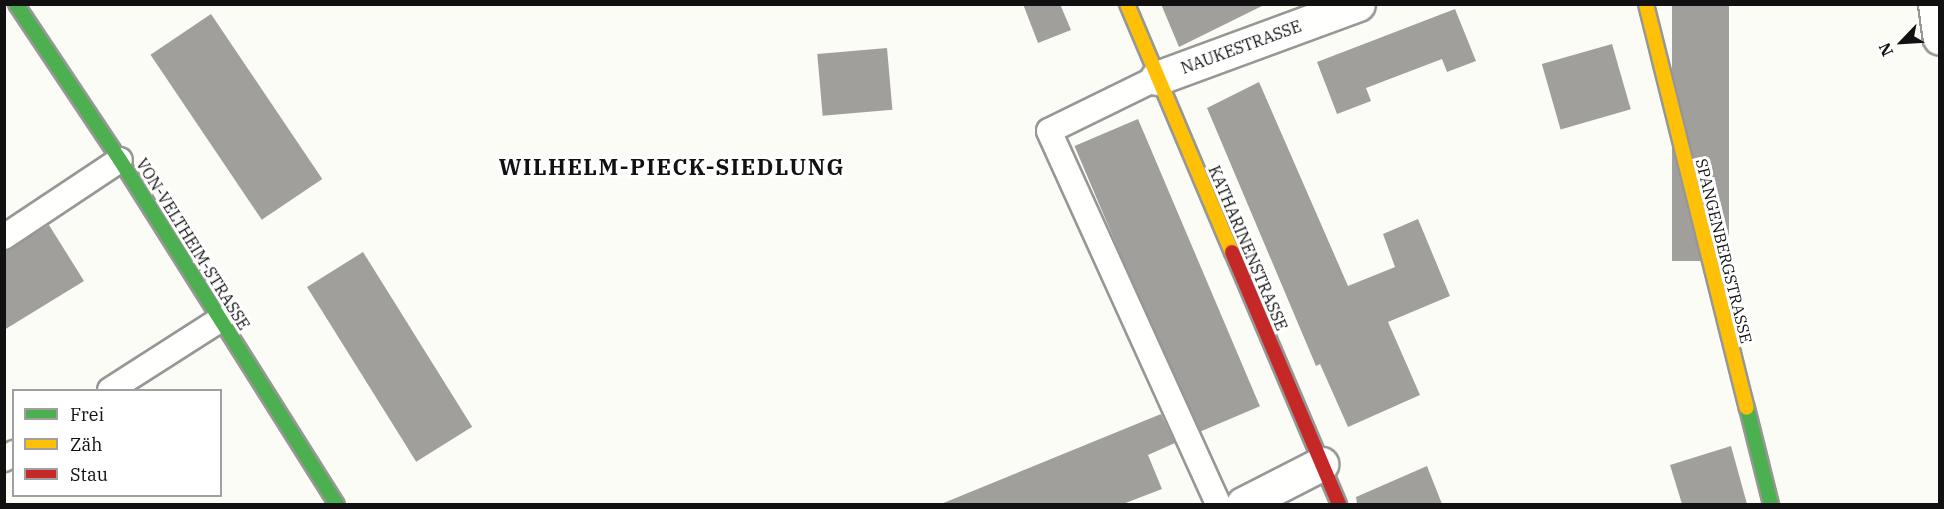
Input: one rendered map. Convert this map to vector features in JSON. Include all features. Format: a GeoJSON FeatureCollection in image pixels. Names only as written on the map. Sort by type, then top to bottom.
{"type":"FeatureCollection","features":[{"type":"Feature","properties":{"kind":"street","name":"VON-VELTHEIM-STRASSE"},"geometry":{"type":"LineString","coordinates":[[16,4],[120,160],[337,504]]}},
{"type":"Feature","properties":{"kind":"street","name":"KATHARINENSTRASSE"},"geometry":{"type":"LineString","coordinates":[[1127,4],[1339,504]]}},
{"type":"Feature","properties":{"kind":"street","name":"NAUKESTRASSE"},"geometry":{"type":"LineString","coordinates":[[1157,78],[1358,4]]}},
{"type":"Feature","properties":{"kind":"street","name":"SPANGENBERGSTRASSE"},"geometry":{"type":"LineString","coordinates":[[1646,4],[1771,504]]}},
{"type":"Feature","properties":{"kind":"street"},"geometry":{"type":"LineString","coordinates":[[1935,4],[1940,38]]}},
{"type":"Feature","properties":{"kind":"street"},"geometry":{"type":"LineString","coordinates":[[1243,504],[1321,464]]}},
{"type":"Feature","properties":{"kind":"lane"},"geometry":{"type":"LineString","coordinates":[[1157,78],[1049,131],[1218,504]]}},
{"type":"Feature","properties":{"kind":"lane"},"geometry":{"type":"LineString","coordinates":[[4,237],[120,160]]}},
{"type":"Feature","properties":{"kind":"lane"},"geometry":{"type":"LineString","coordinates":[[112,389],[221,319]]}},
{"type":"Feature","properties":{"kind":"building"},"geometry":{"type":"Polygon","coordinates":[[[1023,4],[1060,4],[1071,30],[1038,43],[1023,4]]]}},
{"type":"Feature","properties":{"kind":"building"},"geometry":{"type":"Polygon","coordinates":[[[1161,4],[1266,4],[1179,47],[1161,4]]]}},
{"type":"Feature","properties":{"kind":"building"},"geometry":{"type":"Polygon","coordinates":[[[1672,4],[1729,4],[1729,261],[1672,261],[1672,4]]]}},
{"type":"Feature","properties":{"kind":"building"},"geometry":{"type":"Polygon","coordinates":[[[1455,9],[1476,61],[1447,72],[1442,59],[1366,88],[1371,101],[1337,114],[1317,62],[1455,9]]]}},
{"type":"Feature","properties":{"kind":"building"},"geometry":{"type":"Polygon","coordinates":[[[211,14],[322,179],[262,220],[150,55],[211,14]]]}},
{"type":"Feature","properties":{"kind":"building"},"geometry":{"type":"Polygon","coordinates":[[[1612,44],[1631,109],[1561,129],[1542,64],[1612,44]]]}},
{"type":"Feature","properties":{"kind":"building"},"geometry":{"type":"Polygon","coordinates":[[[887,48],[892,110],[823,116],[817,54],[887,48]]]}},
{"type":"Feature","properties":{"kind":"building"},"geometry":{"type":"Polygon","coordinates":[[[1259,82],[1348,286],[1395,267],[1383,234],[1418,219],[1450,296],[1388,322],[1420,395],[1348,427],[1320,364],[1316,366],[1207,108],[1259,82]]]}},
{"type":"Feature","properties":{"kind":"building"},"geometry":{"type":"Polygon","coordinates":[[[1138,119],[1260,406],[1196,433],[1074,146],[1138,119]]]}},
{"type":"Feature","properties":{"kind":"building"},"geometry":{"type":"Polygon","coordinates":[[[49,225],[84,281],[4,330],[4,251],[49,225]]]}},
{"type":"Feature","properties":{"kind":"building"},"geometry":{"type":"Polygon","coordinates":[[[363,252],[472,427],[416,462],[307,287],[363,252]]]}},
{"type":"Feature","properties":{"kind":"building"},"geometry":{"type":"Polygon","coordinates":[[[1161,414],[1175,443],[1148,455],[1162,489],[1123,504],[941,504],[1161,414]]]}},
{"type":"Feature","properties":{"kind":"building"},"geometry":{"type":"Polygon","coordinates":[[[1731,446],[1747,504],[1682,504],[1670,465],[1731,446]]]}},
{"type":"Feature","properties":{"kind":"building"},"geometry":{"type":"Polygon","coordinates":[[[1427,466],[1442,504],[1357,504],[1356,497],[1427,466]]]}},
{"type":"Feature","properties":{"kind":"traffic: fast"},"geometry":{"type":"LineString","coordinates":[[16,4],[120,160],[337,504]]}},
{"type":"Feature","properties":{"kind":"traffic: fast"},"geometry":{"type":"LineString","coordinates":[[1747,408],[1771,504]]}},
{"type":"Feature","properties":{"kind":"traffic: slow"},"geometry":{"type":"LineString","coordinates":[[1127,4],[1232,252]]}},
{"type":"Feature","properties":{"kind":"traffic: slow"},"geometry":{"type":"LineString","coordinates":[[1646,4],[1747,408]]}},
{"type":"Feature","properties":{"kind":"traffic: jam"},"geometry":{"type":"LineString","coordinates":[[1232,252],[1339,504]]}},
{"type":"Feature","properties":{"kind":"district","name":"WILHELM-PIECK-SIEDLUNG"},"geometry":{"type":"Point","coordinates":[672,167]}}]}
